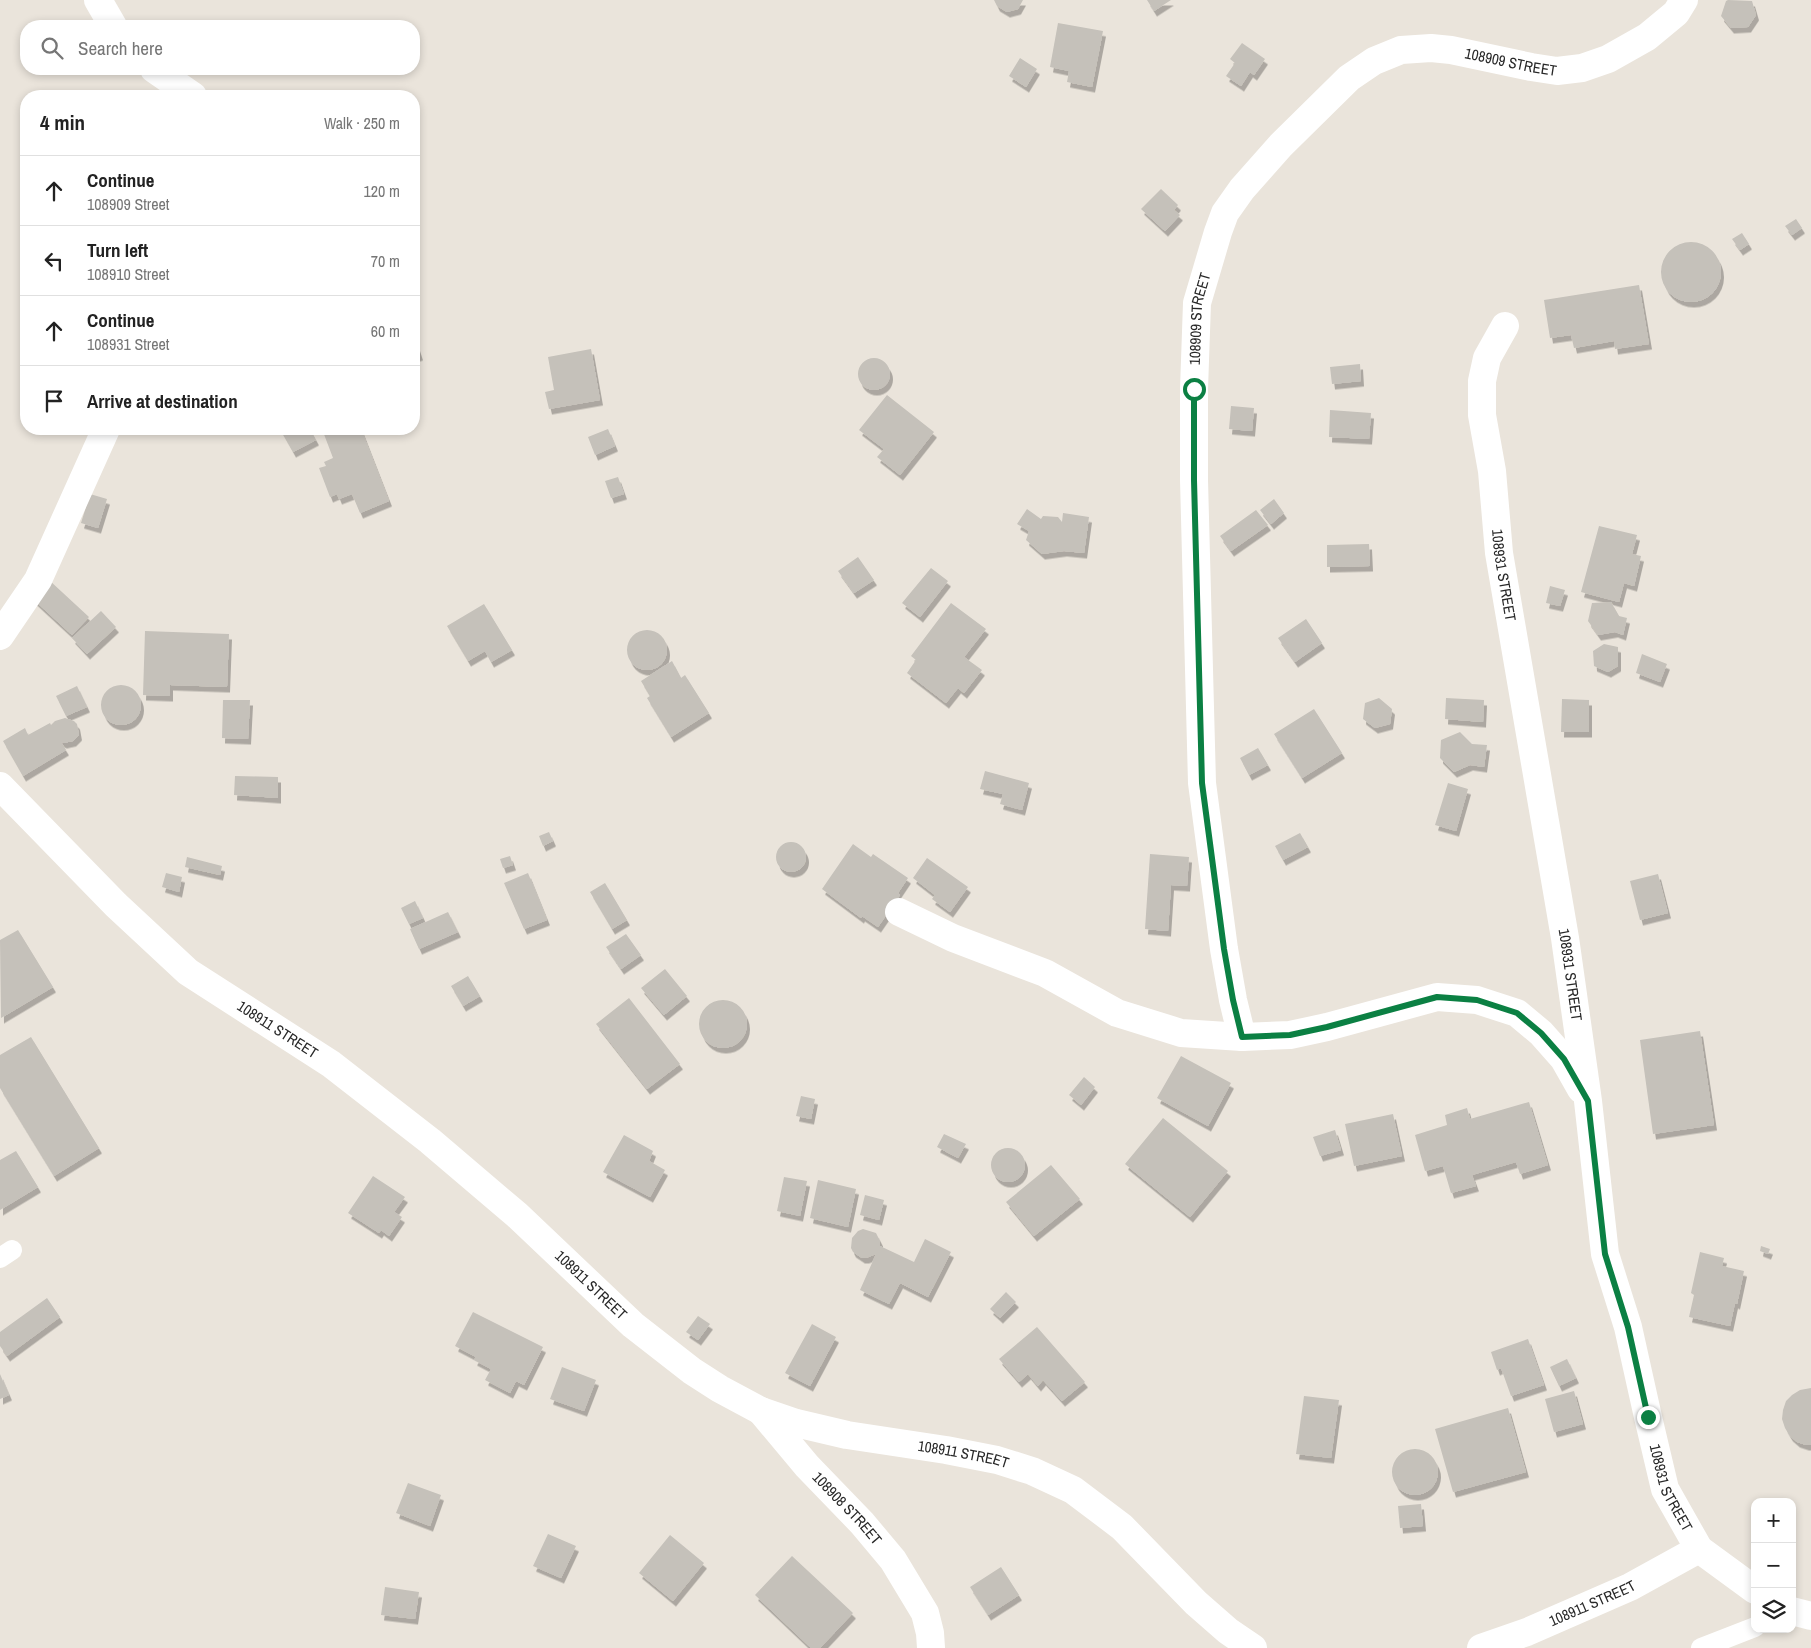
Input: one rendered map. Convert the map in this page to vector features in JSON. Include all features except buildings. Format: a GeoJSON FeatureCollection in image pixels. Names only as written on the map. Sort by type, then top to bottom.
{"type":"FeatureCollection","features":[{"type":"Feature","properties":{"kind":"street"},"geometry":{"type":"LineString","coordinates":[[98,0],[110,20]]}},
{"type":"Feature","properties":{"kind":"street","name":"108909 STREET"},"geometry":{"type":"LineString","coordinates":[[1242,1037],[1224,949],[1202,783],[1194,480],[1194,389],[1197,304],[1225,213],[1242,189],[1281,145],[1349,78],[1374,61],[1401,50],[1431,48],[1451,50],[1548,70],[1557,71],[1582,68],[1608,59],[1647,37],[1676,13],[1684,0]]}},
{"type":"Feature","properties":{"kind":"street"},"geometry":{"type":"LineString","coordinates":[[163,75],[184,90]]}},
{"type":"Feature","properties":{"kind":"street","name":"108931 STREET"},"geometry":{"type":"LineString","coordinates":[[1505,326],[1487,358],[1482,381],[1482,415],[1492,471],[1499,553],[1565,938],[1588,1101],[1605,1254],[1628,1327],[1665,1488],[1699,1549],[1752,1588]]}},
{"type":"Feature","properties":{"kind":"street"},"geometry":{"type":"LineString","coordinates":[[0,636],[38,580],[103,435]]}},
{"type":"Feature","properties":{"kind":"street","name":"108911 STREET"},"geometry":{"type":"LineString","coordinates":[[0,786],[116,905],[188,972],[332,1064],[430,1141],[517,1215],[633,1325],[692,1371],[720,1389],[762,1411],[796,1423],[846,1435],[946,1450],[997,1460],[1032,1471],[1064,1486],[1122,1527],[1196,1603],[1228,1631],[1253,1648]]}},
{"type":"Feature","properties":{"kind":"street"},"geometry":{"type":"LineString","coordinates":[[899,912],[953,938],[1045,973],[1117,1013],[1181,1033],[1242,1037],[1290,1035],[1327,1027],[1437,997],[1477,1000],[1517,1013],[1541,1033],[1564,1059],[1588,1101]]}},
{"type":"Feature","properties":{"kind":"street","name":"108908 STREET"},"geometry":{"type":"LineString","coordinates":[[762,1411],[807,1466],[862,1523],[893,1560],[949,1648]]}},
{"type":"Feature","properties":{"kind":"street","name":"108911 STREET"},"geometry":{"type":"LineString","coordinates":[[1481,1648],[1527,1632],[1630,1586],[1699,1549]]}},
{"type":"Feature","properties":{"kind":"street","name":"108908 STREET"},"geometry":{"type":"LineString","coordinates":[[925,1613],[930,1632],[931,1648]]}},
{"type":"Feature","properties":{"kind":"lane"},"geometry":{"type":"LineString","coordinates":[[1701,1648],[1751,1629]]}},
{"type":"Feature","properties":{"kind":"route"},"geometry":{"type":"LineString","coordinates":[[1194,389],[1196,587],[1202,783],[1216,875],[1224,949],[1242,1037],[1290,1035],[1327,1027],[1437,997],[1477,1000],[1517,1013],[1541,1033],[1564,1059],[1588,1101],[1605,1254],[1628,1327],[1648,1417]]}}]}
